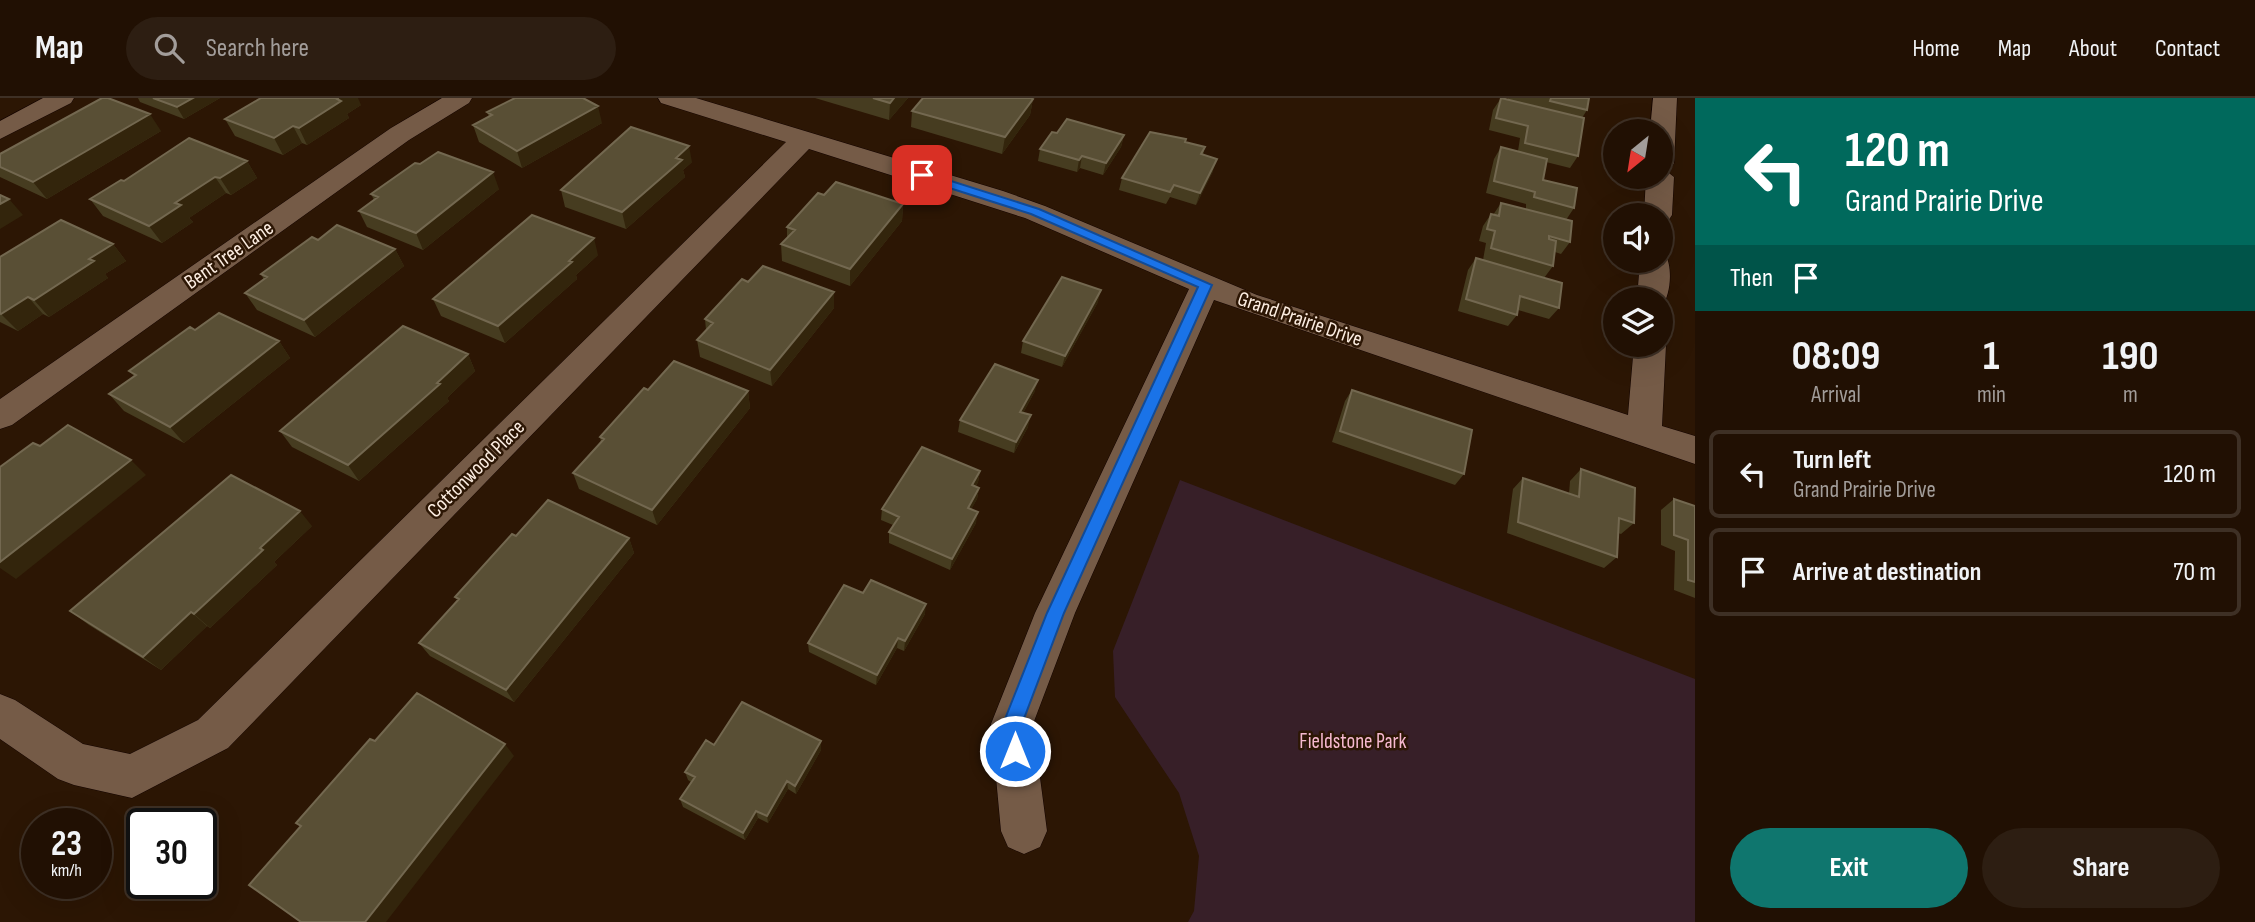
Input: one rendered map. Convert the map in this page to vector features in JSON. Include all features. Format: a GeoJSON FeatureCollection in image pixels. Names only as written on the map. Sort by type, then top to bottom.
{"type":"FeatureCollection","features":[{"type":"Feature","properties":{"kind":"street"},"geometry":{"type":"LineString","coordinates":[[0,131],[62,98]]}},
{"type":"Feature","properties":{"kind":"street","name":"Bent Tree Lane"},"geometry":{"type":"LineString","coordinates":[[0,416],[400,134],[460,98]]}},
{"type":"Feature","properties":{"kind":"street","name":"Grand Prairie Drive"},"geometry":{"type":"LineString","coordinates":[[670,98],[1025,208],[1206,285],[1278,312],[1695,450]]}},
{"type":"Feature","properties":{"kind":"street"},"geometry":{"type":"LineString","coordinates":[[1664,119],[1665,98]]}},
{"type":"Feature","properties":{"kind":"street","name":"Cottonwood Place"},"geometry":{"type":"LineString","coordinates":[[132,776],[213,734],[804,139]]}},
{"type":"Feature","properties":{"kind":"street"},"geometry":{"type":"LineString","coordinates":[[1024,831],[1012,724],[1055,613],[1206,285]]}},
{"type":"Feature","properties":{"kind":"street"},"geometry":{"type":"LineString","coordinates":[[1644,434],[1649,357]]}},
{"type":"Feature","properties":{"kind":"street"},"geometry":{"type":"LineString","coordinates":[[0,714],[74,764],[132,776]]}},
{"type":"Feature","properties":{"kind":"green space","name":"Fieldstone Park"},"geometry":{"type":"Polygon","coordinates":[[[1180,480],[1695,679],[1695,922],[1188,922],[1194,911],[1199,856],[1179,793],[1115,697],[1113,651],[1180,480]]]}},
{"type":"Feature","properties":{"kind":"building"},"geometry":{"type":"Polygon","coordinates":[[[102,98],[150,114],[33,182],[0,167],[0,154],[102,98]]]}},
{"type":"Feature","properties":{"kind":"building"},"geometry":{"type":"Polygon","coordinates":[[[153,98],[193,98],[177,107],[153,98]]]}},
{"type":"Feature","properties":{"kind":"building"},"geometry":{"type":"Polygon","coordinates":[[[261,98],[338,98],[341,101],[299,128],[293,126],[274,138],[225,119],[261,98]]]}},
{"type":"Feature","properties":{"kind":"building"},"geometry":{"type":"Polygon","coordinates":[[[515,98],[583,98],[598,106],[517,151],[473,125],[492,115],[487,112],[515,98]]]}},
{"type":"Feature","properties":{"kind":"building"},"geometry":{"type":"Polygon","coordinates":[[[873,98],[894,98],[890,103],[873,98]]]}},
{"type":"Feature","properties":{"kind":"building"},"geometry":{"type":"Polygon","coordinates":[[[923,98],[1033,99],[1005,137],[912,111],[923,98]]]}},
{"type":"Feature","properties":{"kind":"building"},"geometry":{"type":"Polygon","coordinates":[[[1501,98],[1584,118],[1578,156],[1525,143],[1528,126],[1496,118],[1501,98]]]}},
{"type":"Feature","properties":{"kind":"building"},"geometry":{"type":"Polygon","coordinates":[[[1551,98],[1589,98],[1587,110],[1550,101],[1551,98]]]}},
{"type":"Feature","properties":{"kind":"building"},"geometry":{"type":"Polygon","coordinates":[[[1067,119],[1124,135],[1106,163],[1082,156],[1079,160],[1040,149],[1052,132],[1057,133],[1067,119]]]}},
{"type":"Feature","properties":{"kind":"building"},"geometry":{"type":"Polygon","coordinates":[[[631,127],[689,146],[676,158],[682,160],[622,212],[561,190],[631,127]]]}},
{"type":"Feature","properties":{"kind":"building"},"geometry":{"type":"Polygon","coordinates":[[[1150,132],[1186,139],[1185,142],[1205,147],[1201,154],[1217,159],[1200,193],[1174,185],[1170,192],[1122,178],[1150,132]]]}},
{"type":"Feature","properties":{"kind":"building"},"geometry":{"type":"Polygon","coordinates":[[[189,138],[247,161],[220,178],[215,177],[175,203],[181,205],[149,226],[90,199],[121,180],[124,181],[189,138]]]}},
{"type":"Feature","properties":{"kind":"building"},"geometry":{"type":"Polygon","coordinates":[[[1501,147],[1547,159],[1543,180],[1577,188],[1574,208],[1534,197],[1535,192],[1494,181],[1501,147]]]}},
{"type":"Feature","properties":{"kind":"building"},"geometry":{"type":"Polygon","coordinates":[[[438,152],[493,172],[416,233],[359,211],[378,197],[371,194],[415,163],[420,164],[438,152]]]}},
{"type":"Feature","properties":{"kind":"building"},"geometry":{"type":"Polygon","coordinates":[[[836,182],[903,204],[850,269],[781,244],[795,230],[787,227],[818,193],[824,195],[836,182]]]}},
{"type":"Feature","properties":{"kind":"building"},"geometry":{"type":"Polygon","coordinates":[[[0,195],[9,199],[0,204],[0,195]]]}},
{"type":"Feature","properties":{"kind":"building"},"geometry":{"type":"Polygon","coordinates":[[[1501,203],[1572,221],[1570,242],[1549,236],[1549,239],[1556,241],[1553,266],[1491,248],[1495,231],[1487,229],[1491,214],[1499,216],[1501,203]]]}},
{"type":"Feature","properties":{"kind":"building"},"geometry":{"type":"Polygon","coordinates":[[[532,215],[594,238],[569,261],[572,262],[498,326],[433,299],[532,215]]]}},
{"type":"Feature","properties":{"kind":"building"},"geometry":{"type":"Polygon","coordinates":[[[61,220],[113,244],[89,259],[94,261],[34,300],[28,297],[1,314],[0,257],[61,220]]]}},
{"type":"Feature","properties":{"kind":"building"},"geometry":{"type":"Polygon","coordinates":[[[337,225],[395,249],[304,320],[245,293],[267,277],[261,274],[312,237],[318,240],[337,225]]]}},
{"type":"Feature","properties":{"kind":"building"},"geometry":{"type":"Polygon","coordinates":[[[1476,258],[1562,283],[1559,308],[1520,296],[1517,315],[1466,299],[1476,258]]]}},
{"type":"Feature","properties":{"kind":"building"},"geometry":{"type":"Polygon","coordinates":[[[763,266],[834,292],[770,370],[697,340],[713,323],[705,319],[742,279],[748,282],[763,266]]]}},
{"type":"Feature","properties":{"kind":"building"},"geometry":{"type":"Polygon","coordinates":[[[1062,277],[1101,290],[1065,356],[1023,341],[1062,277]]]}},
{"type":"Feature","properties":{"kind":"building"},"geometry":{"type":"Polygon","coordinates":[[[219,313],[279,341],[170,427],[109,394],[136,375],[129,371],[190,327],[195,330],[219,313]]]}},
{"type":"Feature","properties":{"kind":"building"},"geometry":{"type":"Polygon","coordinates":[[[403,326],[468,354],[437,383],[440,384],[348,465],[280,431],[403,326]]]}},
{"type":"Feature","properties":{"kind":"building"},"geometry":{"type":"Polygon","coordinates":[[[674,361],[748,391],[652,510],[573,473],[604,439],[600,437],[644,388],[648,390],[674,361]]]}},
{"type":"Feature","properties":{"kind":"building"},"geometry":{"type":"Polygon","coordinates":[[[995,364],[1038,380],[1020,412],[1031,415],[1016,442],[960,420],[995,364]]]}},
{"type":"Feature","properties":{"kind":"building"},"geometry":{"type":"Polygon","coordinates":[[[1352,390],[1472,430],[1464,474],[1340,431],[1352,390]]]}},
{"type":"Feature","properties":{"kind":"building"},"geometry":{"type":"Polygon","coordinates":[[[68,425],[131,460],[0,562],[0,467],[33,443],[40,446],[68,425]]]}},
{"type":"Feature","properties":{"kind":"building"},"geometry":{"type":"Polygon","coordinates":[[[922,447],[980,471],[972,485],[979,488],[968,508],[978,512],[952,559],[889,532],[899,517],[882,509],[922,447]]]}},
{"type":"Feature","properties":{"kind":"building"},"geometry":{"type":"Polygon","coordinates":[[[1581,469],[1635,488],[1634,523],[1619,518],[1617,557],[1518,522],[1523,478],[1579,497],[1581,469]]]}},
{"type":"Feature","properties":{"kind":"building"},"geometry":{"type":"Polygon","coordinates":[[[231,475],[300,511],[260,548],[263,550],[194,614],[191,612],[143,657],[70,611],[231,475]]]}},
{"type":"Feature","properties":{"kind":"building"},"geometry":{"type":"Polygon","coordinates":[[[1674,499],[1695,506],[1695,582],[1688,580],[1688,540],[1674,535],[1674,499]]]}},
{"type":"Feature","properties":{"kind":"building"},"geometry":{"type":"Polygon","coordinates":[[[548,500],[629,538],[506,690],[419,643],[459,599],[455,597],[512,534],[516,536],[548,500]]]}},
{"type":"Feature","properties":{"kind":"building"},"geometry":{"type":"Polygon","coordinates":[[[871,580],[926,604],[905,641],[898,638],[877,675],[808,643],[844,585],[863,593],[871,580]]]}},
{"type":"Feature","properties":{"kind":"building"},"geometry":{"type":"Polygon","coordinates":[[[417,693],[505,744],[365,922],[301,922],[249,885],[301,826],[296,823],[370,739],[375,741],[417,693]]]}},
{"type":"Feature","properties":{"kind":"building"},"geometry":{"type":"Polygon","coordinates":[[[742,702],[821,741],[795,786],[787,781],[767,816],[756,811],[743,833],[680,799],[695,777],[685,772],[706,740],[714,745],[742,702]]]}},
{"type":"Feature","properties":{"kind":"route"},"geometry":{"type":"LineString","coordinates":[[922,175],[1035,212],[1206,285],[1055,613],[1012,724],[1015,751]]}}]}
